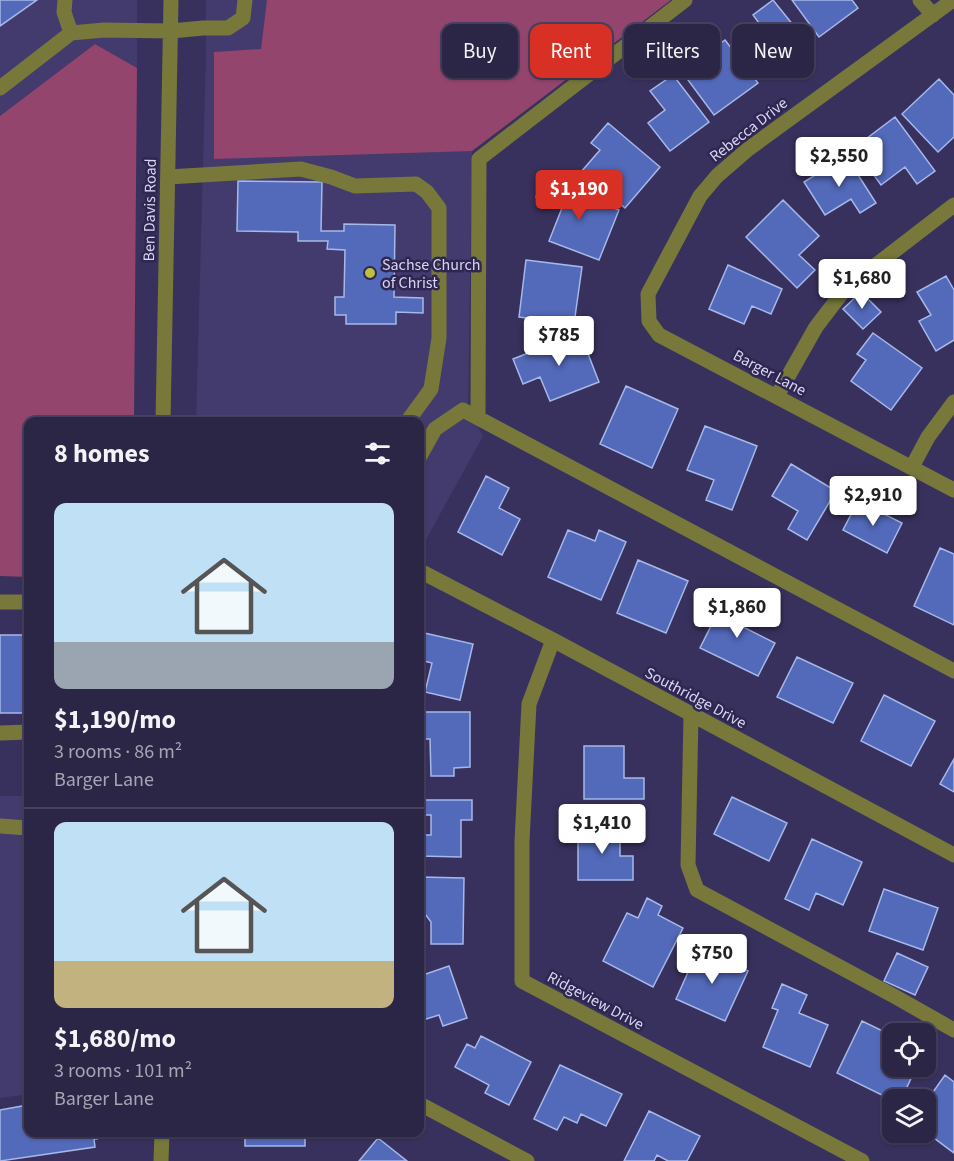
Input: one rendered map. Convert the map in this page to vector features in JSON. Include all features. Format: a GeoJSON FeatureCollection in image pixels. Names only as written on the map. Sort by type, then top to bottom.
{"type":"FeatureCollection","features":[{"type":"Feature","properties":{"kind":"street"},"geometry":{"type":"LineString","coordinates":[[65,0],[64,12],[71,33]]}},
{"type":"Feature","properties":{"kind":"street","name":"Ben Davis Road"},"geometry":{"type":"LineString","coordinates":[[163,417],[171,0]]}},
{"type":"Feature","properties":{"kind":"street"},"geometry":{"type":"LineString","coordinates":[[0,88],[71,33],[104,30],[228,28],[243,18],[245,0]]}},
{"type":"Feature","properties":{"kind":"street"},"geometry":{"type":"LineString","coordinates":[[478,417],[479,159],[685,0]]}},
{"type":"Feature","properties":{"kind":"street"},"geometry":{"type":"LineString","coordinates":[[920,0],[933,15]]}},
{"type":"Feature","properties":{"kind":"street","name":"Rebecca Drive"},"geometry":{"type":"LineString","coordinates":[[674,243],[700,196],[717,176],[747,150],[953,0]]}},
{"type":"Feature","properties":{"kind":"street"},"geometry":{"type":"LineString","coordinates":[[168,177],[302,169],[355,186],[416,184],[427,192],[439,208],[439,338],[431,389],[411,417]]}},
{"type":"Feature","properties":{"kind":"street"},"geometry":{"type":"LineString","coordinates":[[777,396],[816,327],[845,289],[954,205]]}},
{"type":"Feature","properties":{"kind":"street","name":"Barger Lane"},"geometry":{"type":"LineString","coordinates":[[674,243],[648,294],[649,321],[659,335],[954,490]]}},
{"type":"Feature","properties":{"kind":"street"},"geometry":{"type":"LineString","coordinates":[[912,467],[928,437],[954,402]]}},
{"type":"Feature","properties":{"kind":"street"},"geometry":{"type":"LineString","coordinates":[[424,449],[435,429],[463,410],[954,671]]}},
{"type":"Feature","properties":{"kind":"street","name":"Southridge Drive"},"geometry":{"type":"LineString","coordinates":[[424,573],[954,855]]}},
{"type":"Feature","properties":{"kind":"street"},"geometry":{"type":"LineString","coordinates":[[0,602],[24,602]]}},
{"type":"Feature","properties":{"kind":"street","name":"Ridgeview Drive"},"geometry":{"type":"LineString","coordinates":[[553,640],[529,704],[522,841],[522,981],[862,1161]]}},
{"type":"Feature","properties":{"kind":"street"},"geometry":{"type":"LineString","coordinates":[[691,715],[688,865],[697,890],[954,1030]]}},
{"type":"Feature","properties":{"kind":"street"},"geometry":{"type":"LineString","coordinates":[[0,733],[24,732]]}},
{"type":"Feature","properties":{"kind":"street"},"geometry":{"type":"LineString","coordinates":[[0,826],[24,828]]}},
{"type":"Feature","properties":{"kind":"street"},"geometry":{"type":"LineString","coordinates":[[424,1106],[527,1161]]}},
{"type":"Feature","properties":{"kind":"street"},"geometry":{"type":"LineString","coordinates":[[161,1161],[162,1137]]}},
{"type":"Feature","properties":{"kind":"shaded area"},"geometry":{"type":"Polygon","coordinates":[[[0,0],[137,0],[137,68],[95,44],[0,116],[0,0]]]}},
{"type":"Feature","properties":{"kind":"shaded area"},"geometry":{"type":"Polygon","coordinates":[[[206,0],[668,0],[637,24],[624,24],[624,34],[612,43],[612,24],[530,24],[530,78],[567,78],[472,151],[468,410],[483,436],[424,543],[424,417],[196,417],[206,0]]]}},
{"type":"Feature","properties":{"kind":"shaded area"},"geometry":{"type":"Polygon","coordinates":[[[267,0],[671,0],[639,24],[624,24],[624,36],[612,45],[612,24],[530,24],[530,78],[568,78],[472,151],[214,159],[214,52],[261,49],[267,0]]]}},
{"type":"Feature","properties":{"kind":"shaded area"},"geometry":{"type":"Polygon","coordinates":[[[95,44],[137,68],[134,417],[24,417],[24,577],[0,576],[0,116],[95,44]]]}},
{"type":"Feature","properties":{"kind":"shaded area"},"geometry":{"type":"Polygon","coordinates":[[[0,796],[24,796],[24,1095],[0,1098],[0,796]]]}},
{"type":"Feature","properties":{"kind":"building"},"geometry":{"type":"Polygon","coordinates":[[[0,0],[37,0],[0,26],[0,0]]]}},
{"type":"Feature","properties":{"kind":"building"},"geometry":{"type":"Polygon","coordinates":[[[773,0],[792,24],[758,24],[753,15],[773,0]]]}},
{"type":"Feature","properties":{"kind":"building"},"geometry":{"type":"Polygon","coordinates":[[[792,0],[852,0],[858,8],[819,37],[814,30],[814,24],[810,24],[792,0]]]}},
{"type":"Feature","properties":{"kind":"building"},"geometry":{"type":"Polygon","coordinates":[[[725,40],[732,49],[732,78],[754,78],[758,83],[714,115],[686,78],[720,78],[720,44],[725,40]]]}},
{"type":"Feature","properties":{"kind":"building"},"geometry":{"type":"Polygon","coordinates":[[[669,78],[675,78],[709,122],[670,151],[648,123],[665,110],[650,91],[669,78]]]}},
{"type":"Feature","properties":{"kind":"building"},"geometry":{"type":"Polygon","coordinates":[[[939,79],[954,95],[954,137],[938,152],[902,114],[939,79]]]}},
{"type":"Feature","properties":{"kind":"building"},"geometry":{"type":"Polygon","coordinates":[[[895,117],[935,171],[917,184],[905,167],[881,185],[854,148],[895,117]]]}},
{"type":"Feature","properties":{"kind":"building"},"geometry":{"type":"Polygon","coordinates":[[[608,123],[660,167],[625,208],[581,172],[600,150],[591,143],[608,123]]]}},
{"type":"Feature","properties":{"kind":"building"},"geometry":{"type":"Polygon","coordinates":[[[846,156],[876,203],[860,213],[851,199],[825,215],[804,182],[846,156]]]}},
{"type":"Feature","properties":{"kind":"building"},"geometry":{"type":"Polygon","coordinates":[[[542,180],[619,210],[599,260],[549,241],[562,208],[536,197],[542,180]]]}},
{"type":"Feature","properties":{"kind":"building","name":"Sachse Church of Christ"},"geometry":{"type":"Polygon","coordinates":[[[238,181],[322,182],[321,231],[344,231],[344,224],[395,225],[394,297],[423,298],[423,313],[396,312],[396,324],[346,324],[346,315],[335,315],[335,297],[344,297],[345,250],[327,249],[328,241],[298,241],[298,232],[237,231],[238,181]]]}},
{"type":"Feature","properties":{"kind":"building"},"geometry":{"type":"Polygon","coordinates":[[[783,200],[819,236],[799,255],[815,270],[797,288],[746,237],[783,200]]]}},
{"type":"Feature","properties":{"kind":"building"},"geometry":{"type":"Polygon","coordinates":[[[526,260],[582,267],[574,324],[519,317],[526,260]]]}},
{"type":"Feature","properties":{"kind":"building"},"geometry":{"type":"Polygon","coordinates":[[[728,265],[782,289],[771,314],[752,306],[744,324],[709,309],[728,265]]]}},
{"type":"Feature","properties":{"kind":"building"},"geometry":{"type":"Polygon","coordinates":[[[946,276],[954,290],[954,340],[936,351],[919,321],[931,315],[917,292],[946,276]]]}},
{"type":"Feature","properties":{"kind":"building"},"geometry":{"type":"Polygon","coordinates":[[[861,292],[881,312],[863,329],[843,309],[861,292]]]}},
{"type":"Feature","properties":{"kind":"building"},"geometry":{"type":"Polygon","coordinates":[[[580,333],[599,382],[550,401],[540,377],[523,384],[513,359],[580,333]]]}},
{"type":"Feature","properties":{"kind":"building"},"geometry":{"type":"Polygon","coordinates":[[[873,333],[922,368],[891,410],[851,381],[866,360],[857,354],[873,333]]]}},
{"type":"Feature","properties":{"kind":"building"},"geometry":{"type":"Polygon","coordinates":[[[626,386],[678,409],[652,468],[600,444],[626,386]]]}},
{"type":"Feature","properties":{"kind":"building"},"geometry":{"type":"Polygon","coordinates":[[[705,426],[757,446],[732,510],[706,500],[714,480],[687,470],[705,426]]]}},
{"type":"Feature","properties":{"kind":"building"},"geometry":{"type":"Polygon","coordinates":[[[791,464],[836,491],[807,540],[788,529],[798,511],[772,496],[791,464]]]}},
{"type":"Feature","properties":{"kind":"building"},"geometry":{"type":"Polygon","coordinates":[[[486,476],[509,488],[499,508],[520,519],[502,555],[458,532],[486,476]]]}},
{"type":"Feature","properties":{"kind":"building"},"geometry":{"type":"Polygon","coordinates":[[[858,501],[902,523],[887,553],[843,530],[858,501]]]}},
{"type":"Feature","properties":{"kind":"building"},"geometry":{"type":"Polygon","coordinates":[[[568,530],[595,541],[599,530],[626,542],[601,600],[548,577],[568,530]]]}},
{"type":"Feature","properties":{"kind":"building"},"geometry":{"type":"Polygon","coordinates":[[[940,548],[954,554],[954,625],[914,606],[940,548]]]}},
{"type":"Feature","properties":{"kind":"building"},"geometry":{"type":"Polygon","coordinates":[[[638,560],[688,581],[666,633],[617,613],[638,560]]]}},
{"type":"Feature","properties":{"kind":"building"},"geometry":{"type":"Polygon","coordinates":[[[725,598],[751,611],[743,627],[775,643],[758,676],[700,648],[725,598]]]}},
{"type":"Feature","properties":{"kind":"building"},"geometry":{"type":"Polygon","coordinates":[[[424,633],[473,644],[460,700],[425,692],[432,663],[424,661],[424,633]]]}},
{"type":"Feature","properties":{"kind":"building"},"geometry":{"type":"Polygon","coordinates":[[[0,635],[24,635],[24,713],[0,713],[0,635]]]}},
{"type":"Feature","properties":{"kind":"building"},"geometry":{"type":"Polygon","coordinates":[[[797,657],[853,683],[833,723],[777,697],[797,657]]]}},
{"type":"Feature","properties":{"kind":"building"},"geometry":{"type":"Polygon","coordinates":[[[884,695],[935,721],[911,766],[861,741],[884,695]]]}},
{"type":"Feature","properties":{"kind":"building"},"geometry":{"type":"Polygon","coordinates":[[[424,712],[470,712],[470,767],[454,768],[454,776],[431,776],[430,739],[424,739],[424,712]]]}},
{"type":"Feature","properties":{"kind":"building"},"geometry":{"type":"Polygon","coordinates":[[[584,746],[624,746],[624,778],[644,778],[644,799],[584,799],[584,746]]]}},
{"type":"Feature","properties":{"kind":"building"},"geometry":{"type":"Polygon","coordinates":[[[954,759],[954,792],[940,784],[954,759]]]}},
{"type":"Feature","properties":{"kind":"building"},"geometry":{"type":"Polygon","coordinates":[[[732,797],[787,823],[769,861],[714,834],[732,797]]]}},
{"type":"Feature","properties":{"kind":"building"},"geometry":{"type":"Polygon","coordinates":[[[424,800],[472,800],[472,820],[461,820],[461,857],[424,856],[424,835],[431,835],[431,815],[424,815],[424,800]]]}},
{"type":"Feature","properties":{"kind":"building"},"geometry":{"type":"Polygon","coordinates":[[[578,826],[620,826],[620,856],[633,856],[633,880],[578,880],[578,826]]]}},
{"type":"Feature","properties":{"kind":"building"},"geometry":{"type":"Polygon","coordinates":[[[812,839],[862,862],[843,905],[816,893],[809,910],[785,899],[812,839]]]}},
{"type":"Feature","properties":{"kind":"building"},"geometry":{"type":"Polygon","coordinates":[[[424,877],[464,878],[463,944],[431,944],[431,922],[424,912],[424,877]]]}},
{"type":"Feature","properties":{"kind":"building"},"geometry":{"type":"Polygon","coordinates":[[[884,889],[938,908],[923,950],[869,931],[884,889]]]}},
{"type":"Feature","properties":{"kind":"building"},"geometry":{"type":"Polygon","coordinates":[[[647,898],[662,906],[658,915],[683,928],[653,987],[603,961],[627,913],[638,918],[647,898]]]}},
{"type":"Feature","properties":{"kind":"building"},"geometry":{"type":"Polygon","coordinates":[[[698,950],[748,971],[725,1021],[676,999],[698,950]]]}},
{"type":"Feature","properties":{"kind":"building"},"geometry":{"type":"Polygon","coordinates":[[[897,953],[928,967],[915,995],[884,981],[897,953]]]}},
{"type":"Feature","properties":{"kind":"building"},"geometry":{"type":"Polygon","coordinates":[[[449,966],[467,1018],[443,1026],[439,1015],[424,1020],[424,975],[449,966]]]}},
{"type":"Feature","properties":{"kind":"building"},"geometry":{"type":"Polygon","coordinates":[[[782,984],[807,995],[799,1013],[828,1025],[810,1067],[763,1047],[778,1010],[772,1008],[782,984]]]}},
{"type":"Feature","properties":{"kind":"building"},"geometry":{"type":"Polygon","coordinates":[[[862,1021],[882,1031],[882,1077],[912,1077],[906,1089],[882,1089],[882,1095],[837,1073],[862,1021]]]}},
{"type":"Feature","properties":{"kind":"building"},"geometry":{"type":"Polygon","coordinates":[[[481,1036],[531,1062],[509,1105],[485,1093],[489,1085],[455,1067],[467,1044],[475,1048],[481,1036]]]}},
{"type":"Feature","properties":{"kind":"building"},"geometry":{"type":"Polygon","coordinates":[[[560,1065],[622,1094],[606,1126],[581,1114],[577,1123],[564,1117],[557,1130],[534,1119],[560,1065]]]}},
{"type":"Feature","properties":{"kind":"building"},"geometry":{"type":"Polygon","coordinates":[[[945,1075],[954,1082],[954,1153],[936,1140],[935,1089],[945,1075]]]}},
{"type":"Feature","properties":{"kind":"building"},"geometry":{"type":"Polygon","coordinates":[[[24,1106],[24,1137],[97,1137],[94,1139],[95,1147],[0,1161],[0,1110],[24,1106]]]}},
{"type":"Feature","properties":{"kind":"building"},"geometry":{"type":"Polygon","coordinates":[[[649,1111],[700,1136],[687,1161],[668,1161],[657,1155],[654,1161],[624,1161],[649,1111]]]}},
{"type":"Feature","properties":{"kind":"building"},"geometry":{"type":"Polygon","coordinates":[[[245,1137],[305,1137],[305,1146],[245,1146],[245,1137]]]}},
{"type":"Feature","properties":{"kind":"building"},"geometry":{"type":"Polygon","coordinates":[[[378,1138],[407,1161],[359,1161],[378,1138]]]}},
{"type":"Feature","properties":{"kind":"place","name":"Sachse Church of Christ"},"geometry":{"type":"Point","coordinates":[370,273]}}]}
